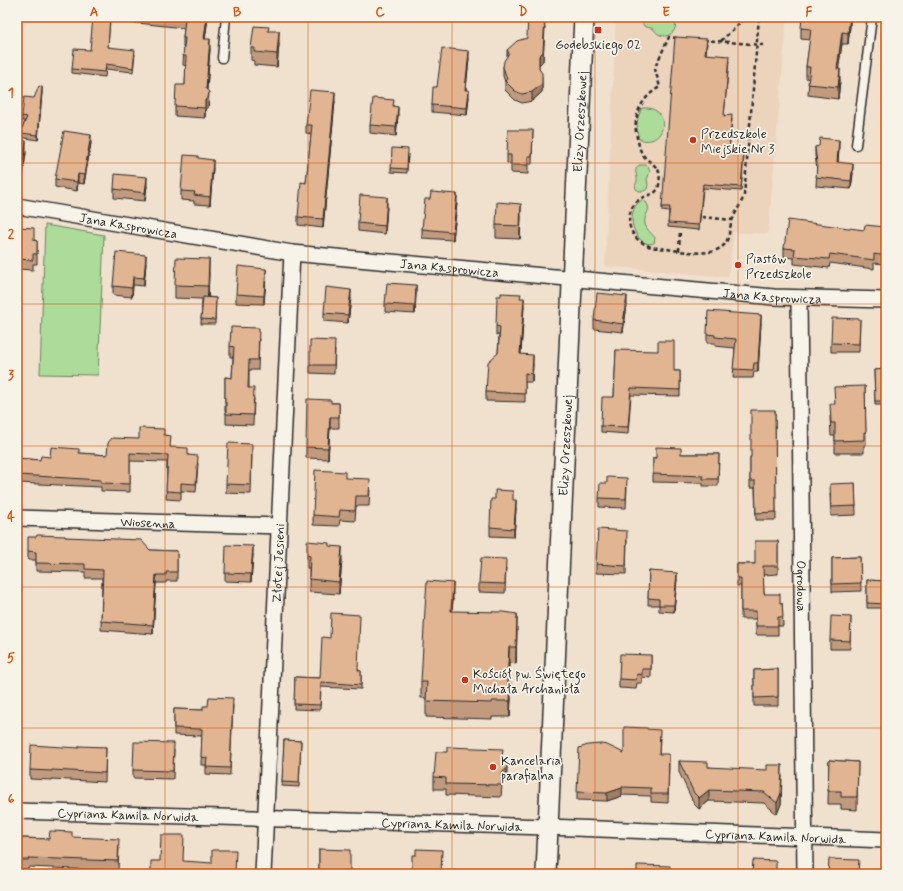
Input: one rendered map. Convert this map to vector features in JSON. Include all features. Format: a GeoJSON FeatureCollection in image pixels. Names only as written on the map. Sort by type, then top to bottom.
{"type":"FeatureCollection","features":[{"type":"Feature","properties":{"kind":"street","name":"Elizy Orzeszkowej"},"geometry":{"type":"LineString","coordinates":[[546,874],[584,17]]}},
{"type":"Feature","properties":{"kind":"street","name":"Jana Kasprowicza"},"geometry":{"type":"LineString","coordinates":[[17,206],[292,253],[694,290],[799,298],[886,300]]}},
{"type":"Feature","properties":{"kind":"street","name":"Złotej Jesieni"},"geometry":{"type":"LineString","coordinates":[[263,874],[292,253]]}},
{"type":"Feature","properties":{"kind":"street","name":"Ogrodowa"},"geometry":{"type":"LineString","coordinates":[[799,298],[805,874]]}},
{"type":"Feature","properties":{"kind":"street","name":"Wiosenna"},"geometry":{"type":"LineString","coordinates":[[17,518],[279,526]]}},
{"type":"Feature","properties":{"kind":"street","name":"Cypriana Kamila Norwida"},"geometry":{"type":"LineString","coordinates":[[17,811],[548,827],[886,840]]}},
{"type":"Feature","properties":{"kind":"lane"},"geometry":{"type":"LineString","coordinates":[[222,58],[226,17]]}},
{"type":"Feature","properties":{"kind":"lane"},"geometry":{"type":"LineString","coordinates":[[856,145],[872,17]]}},
{"type":"Feature","properties":{"kind":"path"},"geometry":{"type":"LineString","coordinates":[[721,41],[746,17]]}},
{"type":"Feature","properties":{"kind":"path"},"geometry":{"type":"LineString","coordinates":[[684,38],[669,37],[655,69],[660,87],[643,103],[635,120],[636,138],[642,154],[647,160],[658,168],[660,171],[660,180],[657,191],[637,200],[633,205],[629,220],[632,233],[637,239],[651,247],[679,251],[711,252],[722,246],[727,240],[732,220],[744,196],[759,17]]}},
{"type":"Feature","properties":{"kind":"path"},"geometry":{"type":"LineString","coordinates":[[699,39],[763,45]]}},
{"type":"Feature","properties":{"kind":"path"},"geometry":{"type":"LineString","coordinates":[[702,217],[732,220]]}},
{"type":"Feature","properties":{"kind":"path"},"geometry":{"type":"LineString","coordinates":[[679,251],[680,230]]}},
{"type":"Feature","properties":{"kind":"shaded area","name":"Przedszkole Miejskie Nr 3"},"geometry":{"type":"Polygon","coordinates":[[[616,17],[787,17],[768,234],[734,232],[728,277],[605,266],[616,17]]]}},
{"type":"Feature","properties":{"kind":"green space"},"geometry":{"type":"Polygon","coordinates":[[[645,17],[674,17],[676,21],[675,29],[670,35],[662,36],[652,28],[644,26],[642,21],[645,17]]]}},
{"type":"Feature","properties":{"kind":"green space"},"geometry":{"type":"Polygon","coordinates":[[[642,108],[652,109],[659,113],[662,119],[663,126],[656,138],[648,140],[639,139],[637,127],[642,108]]]}},
{"type":"Feature","properties":{"kind":"green space"},"geometry":{"type":"Polygon","coordinates":[[[639,165],[646,165],[650,172],[647,179],[647,189],[643,191],[636,189],[636,169],[639,165]]]}},
{"type":"Feature","properties":{"kind":"green space"},"geometry":{"type":"Polygon","coordinates":[[[642,200],[646,202],[649,208],[645,218],[645,224],[655,238],[654,243],[648,244],[642,241],[637,236],[634,229],[632,221],[633,213],[636,206],[642,200]]]}},
{"type":"Feature","properties":{"kind":"green space"},"geometry":{"type":"Polygon","coordinates":[[[45,225],[104,235],[98,375],[40,374],[45,225]]]}},
{"type":"Feature","properties":{"kind":"building"},"geometry":{"type":"Polygon","coordinates":[[[93,17],[110,17],[108,47],[135,50],[133,68],[106,64],[105,72],[72,69],[74,49],[90,50],[93,17]]]}},
{"type":"Feature","properties":{"kind":"building"},"geometry":{"type":"Polygon","coordinates":[[[173,17],[207,17],[204,39],[210,39],[206,89],[209,92],[208,98],[205,100],[205,108],[175,106],[176,85],[185,85],[186,56],[183,56],[185,18],[173,17]]]}},
{"type":"Feature","properties":{"kind":"building"},"geometry":{"type":"Polygon","coordinates":[[[528,17],[545,18],[543,52],[539,56],[539,69],[542,73],[542,84],[532,92],[522,94],[515,91],[505,81],[507,79],[503,67],[504,61],[509,53],[507,50],[517,41],[527,38],[528,17]]]}},
{"type":"Feature","properties":{"kind":"building"},"geometry":{"type":"Polygon","coordinates":[[[802,17],[850,17],[848,33],[842,32],[837,69],[840,69],[838,87],[808,84],[810,67],[806,67],[811,29],[801,28],[802,17]]]}},
{"type":"Feature","properties":{"kind":"building"},"geometry":{"type":"Polygon","coordinates":[[[254,26],[269,27],[268,31],[279,31],[277,54],[254,52],[255,48],[251,48],[254,26]]]}},
{"type":"Feature","properties":{"kind":"building"},"geometry":{"type":"Polygon","coordinates":[[[675,37],[707,39],[705,54],[729,56],[724,116],[732,115],[729,150],[744,151],[741,187],[703,184],[699,225],[668,223],[670,207],[662,207],[675,37]]]}},
{"type":"Feature","properties":{"kind":"building"},"geometry":{"type":"Polygon","coordinates":[[[442,48],[469,51],[465,90],[469,90],[467,108],[432,105],[433,87],[437,87],[442,48]]]}},
{"type":"Feature","properties":{"kind":"building"},"geometry":{"type":"Polygon","coordinates":[[[39,86],[42,87],[38,135],[20,133],[27,117],[22,116],[24,97],[34,98],[39,86]]]}},
{"type":"Feature","properties":{"kind":"building"},"geometry":{"type":"Polygon","coordinates":[[[310,90],[335,92],[323,219],[298,217],[301,182],[306,183],[312,125],[306,125],[310,90]]]}},
{"type":"Feature","properties":{"kind":"building"},"geometry":{"type":"Polygon","coordinates":[[[373,98],[394,100],[393,106],[398,107],[396,127],[370,125],[373,98]]]}},
{"type":"Feature","properties":{"kind":"building"},"geometry":{"type":"Polygon","coordinates":[[[508,130],[533,130],[532,156],[528,156],[528,165],[511,165],[511,155],[507,155],[508,130]]]}},
{"type":"Feature","properties":{"kind":"building"},"geometry":{"type":"Polygon","coordinates":[[[64,131],[91,135],[84,175],[78,174],[77,182],[55,179],[64,131]]]}},
{"type":"Feature","properties":{"kind":"building"},"geometry":{"type":"Polygon","coordinates":[[[820,138],[839,140],[837,162],[853,164],[851,181],[816,177],[817,164],[815,147],[819,146],[820,138]]]}},
{"type":"Feature","properties":{"kind":"building"},"geometry":{"type":"Polygon","coordinates":[[[17,139],[26,141],[23,162],[17,161],[17,139]]]}},
{"type":"Feature","properties":{"kind":"building"},"geometry":{"type":"Polygon","coordinates":[[[392,148],[408,149],[407,169],[391,168],[392,148]]]}},
{"type":"Feature","properties":{"kind":"building"},"geometry":{"type":"Polygon","coordinates":[[[184,155],[198,156],[198,158],[213,160],[210,197],[194,195],[195,192],[181,191],[184,155]]]}},
{"type":"Feature","properties":{"kind":"building"},"geometry":{"type":"Polygon","coordinates":[[[115,174],[147,177],[145,193],[114,189],[115,174]]]}},
{"type":"Feature","properties":{"kind":"building"},"geometry":{"type":"Polygon","coordinates":[[[431,192],[457,194],[453,232],[422,229],[425,199],[430,199],[431,192]]]}},
{"type":"Feature","properties":{"kind":"building"},"geometry":{"type":"Polygon","coordinates":[[[360,195],[387,197],[385,226],[358,223],[360,195]]]}},
{"type":"Feature","properties":{"kind":"building"},"geometry":{"type":"Polygon","coordinates":[[[497,202],[521,204],[520,226],[496,225],[497,202]]]}},
{"type":"Feature","properties":{"kind":"building"},"geometry":{"type":"Polygon","coordinates":[[[788,220],[864,230],[865,225],[886,227],[886,256],[874,254],[874,260],[830,254],[829,259],[794,256],[795,249],[784,248],[788,220]]]}},
{"type":"Feature","properties":{"kind":"building"},"geometry":{"type":"Polygon","coordinates":[[[17,227],[34,228],[34,240],[37,241],[37,254],[33,254],[33,260],[17,259],[17,227]]]}},
{"type":"Feature","properties":{"kind":"building"},"geometry":{"type":"Polygon","coordinates":[[[116,252],[146,255],[144,278],[133,277],[132,288],[113,286],[116,252]]]}},
{"type":"Feature","properties":{"kind":"building"},"geometry":{"type":"Polygon","coordinates":[[[176,258],[209,259],[208,286],[175,285],[176,258]]]}},
{"type":"Feature","properties":{"kind":"building"},"geometry":{"type":"Polygon","coordinates":[[[238,266],[266,269],[264,296],[236,294],[238,266]]]}},
{"type":"Feature","properties":{"kind":"building"},"geometry":{"type":"Polygon","coordinates":[[[387,283],[416,285],[415,306],[385,304],[387,283]]]}},
{"type":"Feature","properties":{"kind":"building"},"geometry":{"type":"Polygon","coordinates":[[[326,287],[351,290],[348,315],[324,313],[326,287]]]}},
{"type":"Feature","properties":{"kind":"building"},"geometry":{"type":"Polygon","coordinates":[[[501,293],[521,294],[520,298],[524,298],[520,354],[533,355],[532,374],[525,373],[525,394],[486,392],[488,362],[498,353],[500,327],[496,326],[497,296],[501,296],[501,293]]]}},
{"type":"Feature","properties":{"kind":"building"},"geometry":{"type":"Polygon","coordinates":[[[597,293],[627,296],[623,324],[594,320],[597,293]]]}},
{"type":"Feature","properties":{"kind":"building"},"geometry":{"type":"Polygon","coordinates":[[[203,297],[216,298],[215,320],[201,319],[203,297]]]}},
{"type":"Feature","properties":{"kind":"building"},"geometry":{"type":"Polygon","coordinates":[[[708,311],[761,315],[758,363],[754,363],[753,370],[733,369],[736,339],[715,337],[715,335],[707,334],[708,311]]]}},
{"type":"Feature","properties":{"kind":"building"},"geometry":{"type":"Polygon","coordinates":[[[832,318],[860,319],[859,344],[831,343],[832,318]]]}},
{"type":"Feature","properties":{"kind":"building"},"geometry":{"type":"Polygon","coordinates":[[[231,327],[259,328],[258,360],[249,360],[248,388],[254,388],[253,415],[226,414],[225,377],[232,378],[234,347],[230,346],[231,327]]]}},
{"type":"Feature","properties":{"kind":"building"},"geometry":{"type":"Polygon","coordinates":[[[310,340],[335,341],[334,365],[310,365],[310,340]]]}},
{"type":"Feature","properties":{"kind":"building"},"geometry":{"type":"Polygon","coordinates":[[[658,341],[674,341],[674,371],[680,371],[680,390],[631,388],[628,427],[601,426],[602,397],[614,397],[616,350],[658,351],[658,341]]]}},
{"type":"Feature","properties":{"kind":"building"},"geometry":{"type":"Polygon","coordinates":[[[886,369],[886,401],[875,401],[874,370],[886,369]]]}},
{"type":"Feature","properties":{"kind":"building"},"geometry":{"type":"Polygon","coordinates":[[[865,386],[866,432],[864,432],[864,440],[835,441],[835,423],[831,423],[830,404],[835,404],[834,387],[865,386]]]}},
{"type":"Feature","properties":{"kind":"building"},"geometry":{"type":"Polygon","coordinates":[[[307,399],[331,400],[331,403],[339,403],[339,417],[330,417],[328,448],[306,447],[307,399]]]}},
{"type":"Feature","properties":{"kind":"building"},"geometry":{"type":"Polygon","coordinates":[[[751,410],[775,410],[776,512],[756,513],[755,481],[750,481],[751,410]]]}},
{"type":"Feature","properties":{"kind":"building"},"geometry":{"type":"Polygon","coordinates":[[[139,428],[164,429],[164,435],[171,436],[170,447],[188,448],[188,455],[198,456],[196,484],[181,483],[181,492],[166,491],[168,455],[130,453],[130,484],[101,483],[101,480],[18,475],[17,478],[17,458],[40,460],[41,456],[50,457],[51,447],[79,449],[79,453],[107,455],[108,443],[112,438],[139,439],[139,428]]]}},
{"type":"Feature","properties":{"kind":"building"},"geometry":{"type":"Polygon","coordinates":[[[228,443],[252,444],[251,485],[226,484],[228,443]]]}},
{"type":"Feature","properties":{"kind":"building"},"geometry":{"type":"Polygon","coordinates":[[[656,447],[681,448],[681,454],[719,454],[718,479],[703,479],[703,476],[653,474],[653,458],[656,458],[656,447]]]}},
{"type":"Feature","properties":{"kind":"building"},"geometry":{"type":"Polygon","coordinates":[[[315,470],[345,472],[345,478],[370,479],[369,496],[356,496],[355,511],[340,510],[339,517],[313,515],[315,470]]]}},
{"type":"Feature","properties":{"kind":"building"},"geometry":{"type":"Polygon","coordinates":[[[607,477],[627,478],[626,499],[599,498],[600,483],[607,483],[607,477]]]}},
{"type":"Feature","properties":{"kind":"building"},"geometry":{"type":"Polygon","coordinates":[[[855,483],[856,506],[831,507],[830,484],[855,483]]]}},
{"type":"Feature","properties":{"kind":"building"},"geometry":{"type":"Polygon","coordinates":[[[495,490],[513,491],[513,500],[516,500],[514,529],[490,527],[491,499],[495,499],[495,490]]]}},
{"type":"Feature","properties":{"kind":"building"},"geometry":{"type":"Polygon","coordinates":[[[598,529],[627,531],[626,566],[596,564],[598,529]]]}},
{"type":"Feature","properties":{"kind":"building"},"geometry":{"type":"Polygon","coordinates":[[[37,535],[141,540],[150,550],[177,551],[177,572],[166,572],[166,575],[156,575],[153,625],[101,621],[103,570],[85,569],[85,564],[36,563],[36,552],[28,551],[28,537],[36,537],[37,535]]]}},
{"type":"Feature","properties":{"kind":"building"},"geometry":{"type":"Polygon","coordinates":[[[307,541],[329,543],[329,546],[342,547],[339,582],[309,579],[310,556],[307,555],[307,541]]]}},
{"type":"Feature","properties":{"kind":"building"},"geometry":{"type":"Polygon","coordinates":[[[755,541],[778,541],[778,566],[763,566],[764,594],[780,594],[783,617],[778,617],[778,626],[756,626],[756,611],[741,611],[741,578],[737,578],[737,564],[755,564],[755,541]]]}},
{"type":"Feature","properties":{"kind":"building"},"geometry":{"type":"Polygon","coordinates":[[[226,545],[253,546],[251,574],[225,573],[226,545]]]}},
{"type":"Feature","properties":{"kind":"building"},"geometry":{"type":"Polygon","coordinates":[[[860,557],[861,583],[832,584],[832,558],[860,557]]]}},
{"type":"Feature","properties":{"kind":"building"},"geometry":{"type":"Polygon","coordinates":[[[481,558],[506,559],[505,584],[479,583],[481,558]]]}},
{"type":"Feature","properties":{"kind":"building"},"geometry":{"type":"Polygon","coordinates":[[[649,571],[677,573],[674,605],[659,605],[659,599],[648,598],[649,571]]]}},
{"type":"Feature","properties":{"kind":"building"},"geometry":{"type":"Polygon","coordinates":[[[867,580],[886,581],[886,604],[867,603],[867,580]]]}},
{"type":"Feature","properties":{"kind":"building","name":"Kościół pw. Świętego Michała Archanioła"},"geometry":{"type":"Polygon","coordinates":[[[427,581],[453,583],[451,611],[504,612],[517,614],[516,647],[509,647],[507,682],[511,683],[510,701],[492,701],[492,703],[426,701],[427,682],[421,682],[427,581]]]}},
{"type":"Feature","properties":{"kind":"building"},"geometry":{"type":"Polygon","coordinates":[[[331,613],[360,615],[358,670],[361,671],[361,685],[321,682],[320,705],[294,704],[295,677],[320,678],[322,637],[330,638],[331,613]]]}},
{"type":"Feature","properties":{"kind":"building"},"geometry":{"type":"Polygon","coordinates":[[[831,616],[851,617],[850,641],[830,640],[831,616]]]}},
{"type":"Feature","properties":{"kind":"building"},"geometry":{"type":"Polygon","coordinates":[[[620,654],[651,655],[651,669],[642,669],[642,675],[637,674],[636,680],[619,679],[620,654]]]}},
{"type":"Feature","properties":{"kind":"building"},"geometry":{"type":"Polygon","coordinates":[[[778,669],[778,697],[754,698],[754,670],[778,669]]]}},
{"type":"Feature","properties":{"kind":"building"},"geometry":{"type":"Polygon","coordinates":[[[209,697],[233,698],[230,768],[206,767],[207,758],[201,757],[202,729],[174,728],[174,709],[203,710],[203,706],[208,706],[209,697]]]}},
{"type":"Feature","properties":{"kind":"building"},"geometry":{"type":"Polygon","coordinates":[[[624,727],[660,730],[659,754],[669,754],[668,794],[651,794],[651,788],[622,787],[607,793],[577,792],[579,748],[588,745],[601,744],[607,745],[624,753],[624,727]]]}},
{"type":"Feature","properties":{"kind":"building"},"geometry":{"type":"Polygon","coordinates":[[[284,740],[301,741],[299,783],[282,782],[284,740]]]}},
{"type":"Feature","properties":{"kind":"building"},"geometry":{"type":"Polygon","coordinates":[[[134,742],[174,743],[173,771],[133,770],[134,742]]]}},
{"type":"Feature","properties":{"kind":"building"},"geometry":{"type":"Polygon","coordinates":[[[31,745],[79,748],[79,746],[106,747],[105,773],[30,770],[31,745]]]}},
{"type":"Feature","properties":{"kind":"building"},"geometry":{"type":"Polygon","coordinates":[[[447,747],[503,749],[502,758],[507,766],[502,773],[501,785],[446,784],[446,778],[434,777],[436,752],[447,752],[447,747]]]}},
{"type":"Feature","properties":{"kind":"building"},"geometry":{"type":"Polygon","coordinates":[[[829,760],[858,762],[857,797],[841,797],[841,791],[828,791],[829,760]]]}},
{"type":"Feature","properties":{"kind":"building"},"geometry":{"type":"Polygon","coordinates":[[[679,761],[708,762],[708,767],[767,770],[767,765],[782,765],[781,793],[777,803],[764,792],[709,790],[699,798],[694,793],[679,761]]]}},
{"type":"Feature","properties":{"kind":"building"},"geometry":{"type":"Polygon","coordinates":[[[17,827],[21,827],[21,838],[49,839],[50,831],[72,832],[72,837],[119,839],[118,861],[29,858],[28,860],[17,860],[17,827]]]}},
{"type":"Feature","properties":{"kind":"building"},"geometry":{"type":"Polygon","coordinates":[[[161,835],[184,835],[183,861],[212,863],[212,850],[236,850],[235,874],[151,874],[151,861],[160,861],[161,835]]]}},
{"type":"Feature","properties":{"kind":"building"},"geometry":{"type":"Polygon","coordinates":[[[319,849],[350,850],[350,874],[326,874],[326,872],[319,872],[319,849]]]}},
{"type":"Feature","properties":{"kind":"building"},"geometry":{"type":"Polygon","coordinates":[[[416,849],[442,850],[441,874],[412,874],[412,855],[416,855],[416,849]]]}},
{"type":"Feature","properties":{"kind":"building"},"geometry":{"type":"Polygon","coordinates":[[[829,859],[859,860],[858,872],[869,872],[869,874],[828,874],[829,859]]]}},
{"type":"Feature","properties":{"kind":"building"},"geometry":{"type":"Polygon","coordinates":[[[753,860],[776,861],[776,874],[752,874],[753,860]]]}},
{"type":"Feature","properties":{"kind":"building"},"geometry":{"type":"Polygon","coordinates":[[[637,865],[670,866],[670,874],[637,874],[637,865]]]}},
{"type":"Feature","properties":{"kind":"building"},"geometry":{"type":"Polygon","coordinates":[[[380,871],[398,871],[398,874],[380,874],[380,871]]]}},
{"type":"Feature","properties":{"kind":"place","name":"Godebskiego 02"},"geometry":{"type":"Point","coordinates":[598,30]}},
{"type":"Feature","properties":{"kind":"place","name":"Przedszkole Miejskie Nr 3"},"geometry":{"type":"Point","coordinates":[693,140]}},
{"type":"Feature","properties":{"kind":"place","name":"Piastów Przedszkole"},"geometry":{"type":"Point","coordinates":[738,265]}},
{"type":"Feature","properties":{"kind":"place","name":"Kościół pw. Świętego Michała Archanioła"},"geometry":{"type":"Point","coordinates":[465,680]}},
{"type":"Feature","properties":{"kind":"place","name":"Kancelaria parafialna"},"geometry":{"type":"Point","coordinates":[493,767]}}]}
